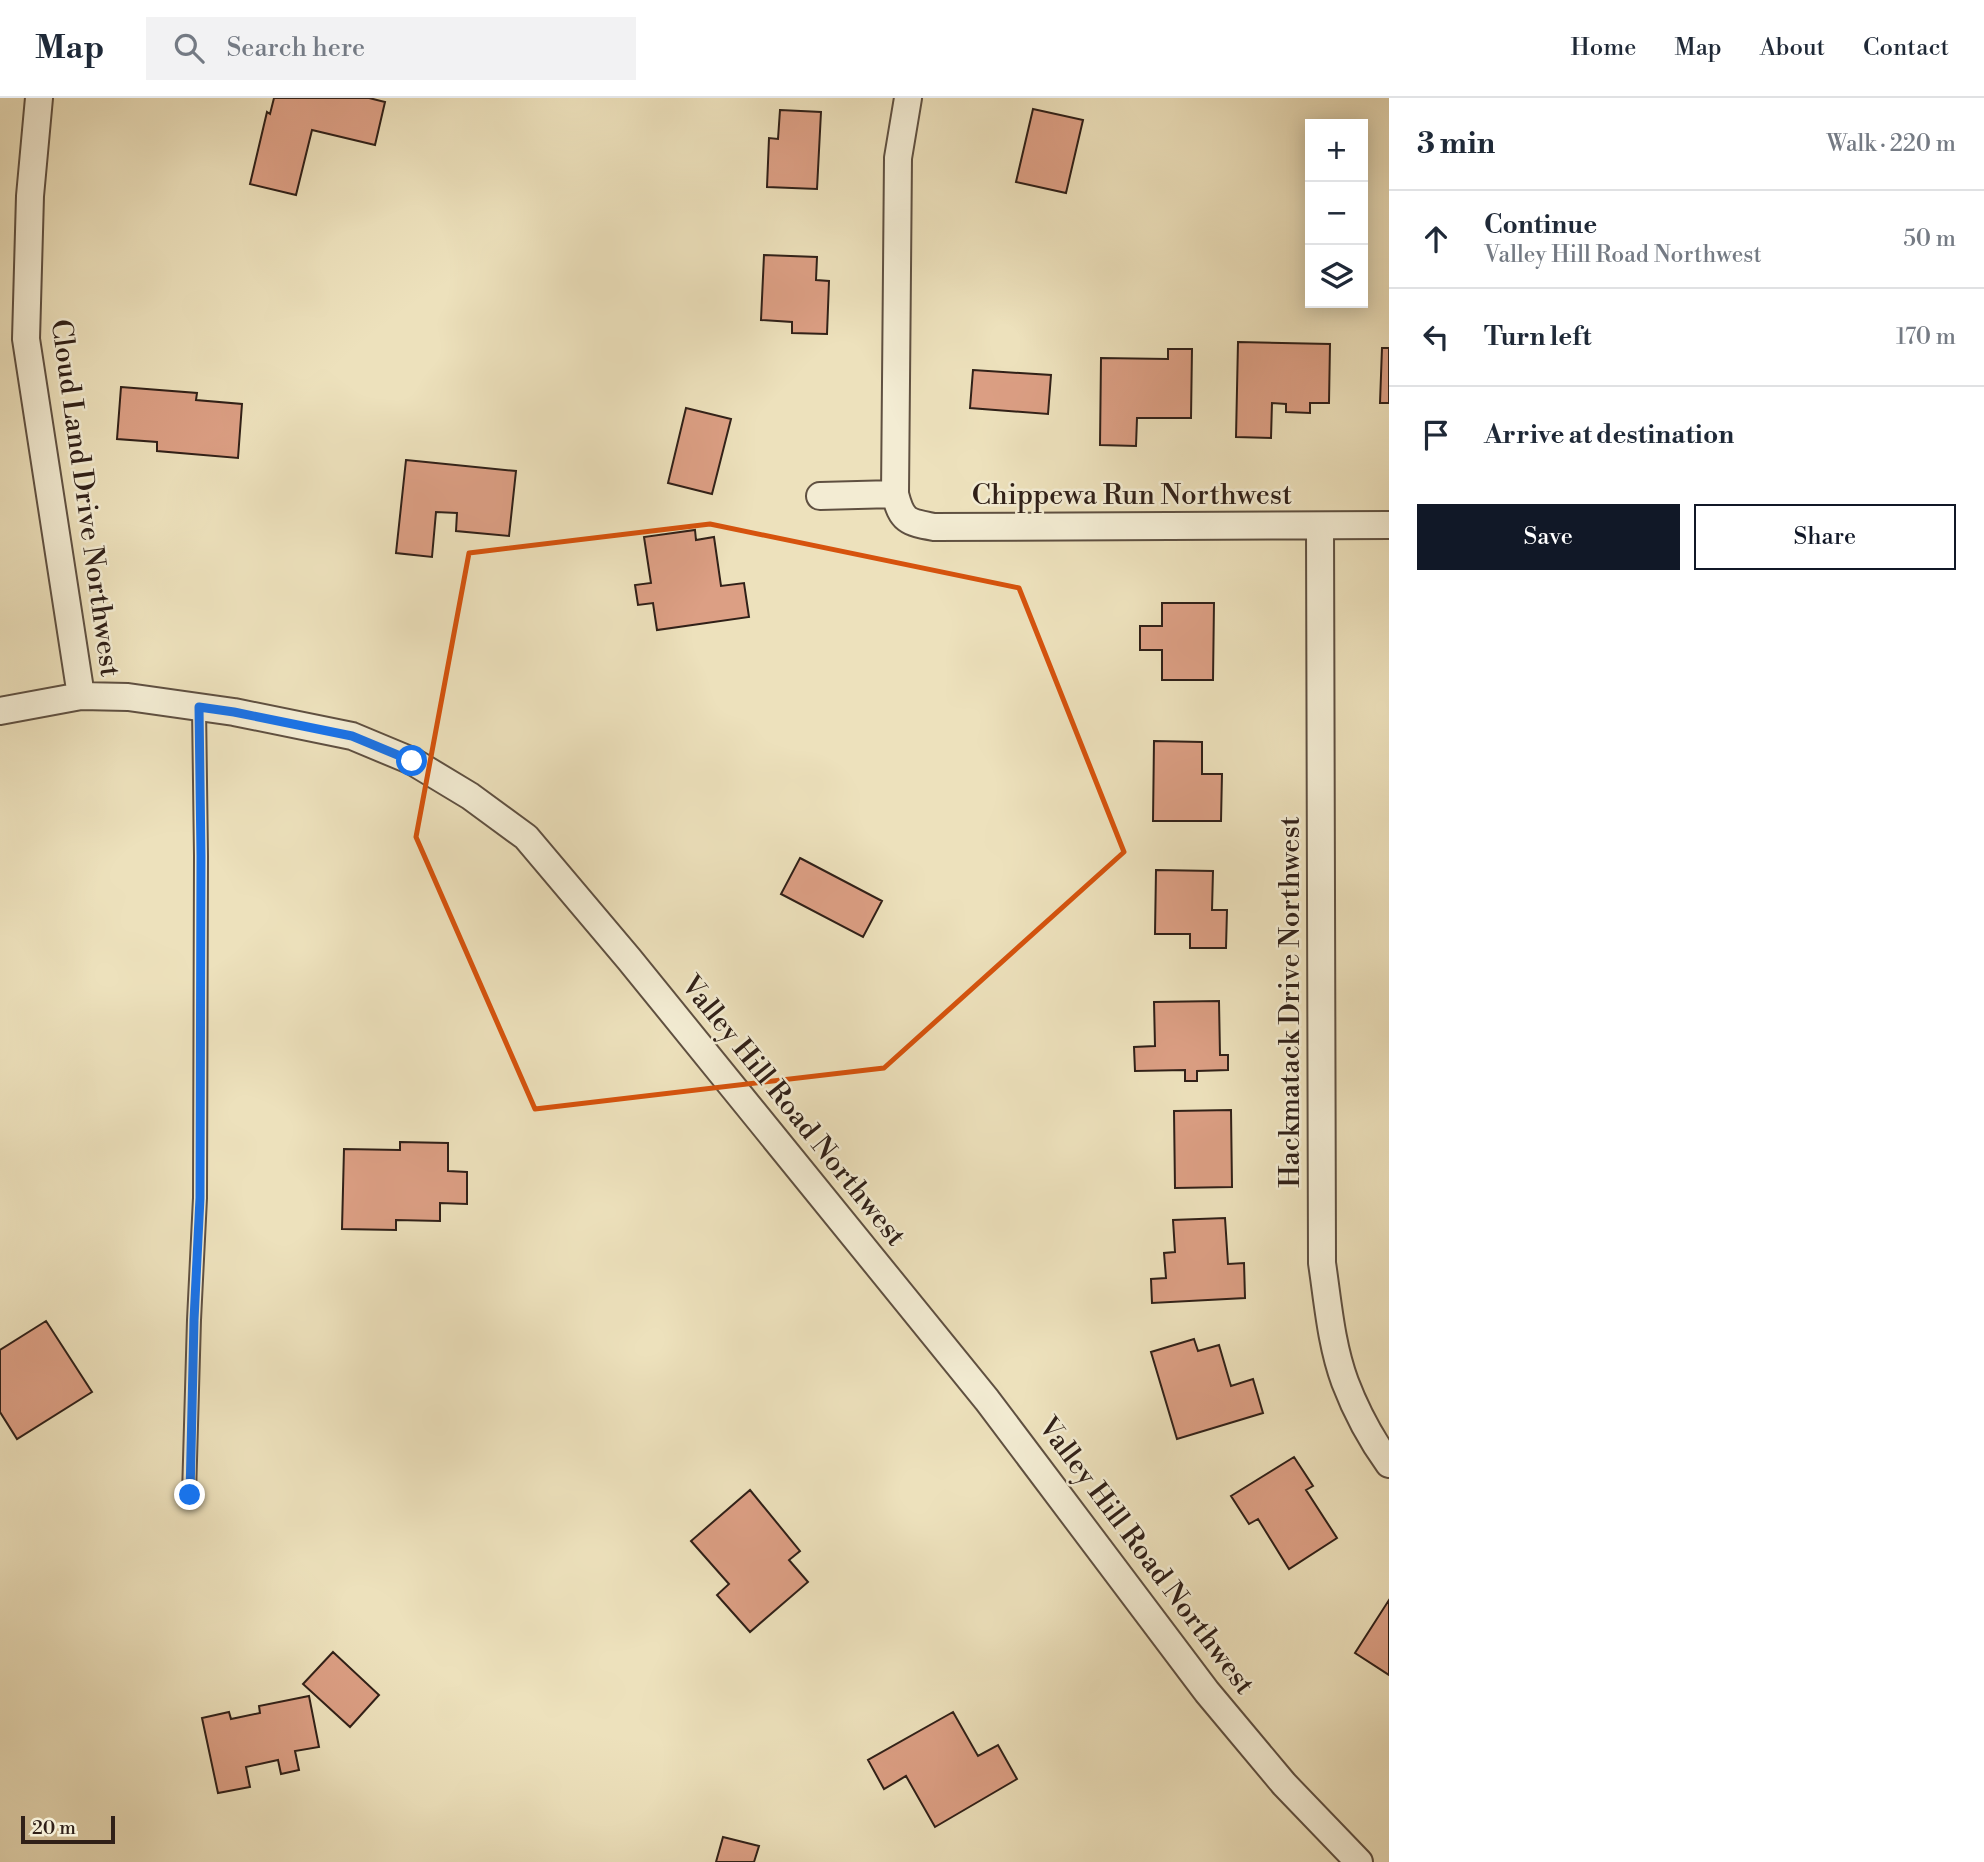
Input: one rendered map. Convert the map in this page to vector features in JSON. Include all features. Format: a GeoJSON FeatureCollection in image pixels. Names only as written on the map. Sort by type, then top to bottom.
{"type":"FeatureCollection","features":[{"type":"Feature","properties":{"kind":"street","name":"Cloud Land Drive Northwest"},"geometry":{"type":"LineString","coordinates":[[39,98],[30,196],[26,339],[81,696]]}},
{"type":"Feature","properties":{"kind":"street"},"geometry":{"type":"LineString","coordinates":[[820,496],[895,494],[898,158],[908,98]]}},
{"type":"Feature","properties":{"kind":"street","name":"Chippewa Run Northwest"},"geometry":{"type":"LineString","coordinates":[[895,494],[899,512],[906,518],[912,523],[934,527],[1389,525]]}},
{"type":"Feature","properties":{"kind":"street","name":"Hackmatack Drive Northwest"},"geometry":{"type":"LineString","coordinates":[[1320,526],[1322,1263],[1331,1329],[1345,1381],[1371,1439],[1389,1464]]}},
{"type":"Feature","properties":{"kind":"street","name":"Valley Hill Road Northwest"},"geometry":{"type":"LineString","coordinates":[[0,712],[81,696],[128,697],[234,712],[352,736],[412,761],[470,796],[526,837],[987,1400],[1207,1692],[1284,1784],[1359,1862]]}},
{"type":"Feature","properties":{"kind":"lane"},"geometry":{"type":"LineString","coordinates":[[190,1495],[200,1185],[199,707]]}},
{"type":"Feature","properties":{"kind":"highlighted area"},"geometry":{"type":"Polygon","coordinates":[[[710,524],[1019,588],[1124,852],[884,1068],[535,1109],[416,837],[469,553],[710,524]]]}},
{"type":"Feature","properties":{"kind":"building"},"geometry":{"type":"Polygon","coordinates":[[[274,98],[369,98],[385,102],[375,145],[312,130],[296,195],[250,184],[267,112],[270,114],[274,98]]]}},
{"type":"Feature","properties":{"kind":"building"},"geometry":{"type":"Polygon","coordinates":[[[1033,109],[1083,120],[1066,193],[1016,182],[1033,109]]]}},
{"type":"Feature","properties":{"kind":"building"},"geometry":{"type":"Polygon","coordinates":[[[780,110],[821,112],[817,189],[767,187],[769,138],[778,139],[780,110]]]}},
{"type":"Feature","properties":{"kind":"building"},"geometry":{"type":"Polygon","coordinates":[[[764,255],[817,257],[816,280],[829,281],[827,334],[792,333],[792,322],[761,320],[764,255]]]}},
{"type":"Feature","properties":{"kind":"building"},"geometry":{"type":"Polygon","coordinates":[[[1238,342],[1330,344],[1329,403],[1310,403],[1310,413],[1286,412],[1286,404],[1272,403],[1271,438],[1236,437],[1238,342]]]}},
{"type":"Feature","properties":{"kind":"building"},"geometry":{"type":"Polygon","coordinates":[[[1382,348],[1389,348],[1389,403],[1380,403],[1382,348]]]}},
{"type":"Feature","properties":{"kind":"building"},"geometry":{"type":"Polygon","coordinates":[[[1168,349],[1192,349],[1191,418],[1137,418],[1136,446],[1100,445],[1101,358],[1168,359],[1168,349]]]}},
{"type":"Feature","properties":{"kind":"building"},"geometry":{"type":"Polygon","coordinates":[[[973,370],[1051,375],[1048,414],[970,408],[973,370]]]}},
{"type":"Feature","properties":{"kind":"building"},"geometry":{"type":"Polygon","coordinates":[[[121,387],[197,393],[196,400],[242,404],[238,458],[157,451],[157,442],[117,439],[121,387]]]}},
{"type":"Feature","properties":{"kind":"building"},"geometry":{"type":"Polygon","coordinates":[[[686,408],[731,419],[712,494],[668,483],[686,408]]]}},
{"type":"Feature","properties":{"kind":"building"},"geometry":{"type":"Polygon","coordinates":[[[406,460],[516,471],[509,536],[456,531],[457,513],[436,512],[432,557],[396,553],[406,460]]]}},
{"type":"Feature","properties":{"kind":"building"},"geometry":{"type":"Polygon","coordinates":[[[695,530],[696,540],[714,537],[721,586],[744,583],[749,617],[657,630],[653,603],[638,605],[635,585],[651,583],[644,537],[695,530]]]}},
{"type":"Feature","properties":{"kind":"building"},"geometry":{"type":"Polygon","coordinates":[[[1162,603],[1214,603],[1213,680],[1162,680],[1162,650],[1140,650],[1140,626],[1162,626],[1162,603]]]}},
{"type":"Feature","properties":{"kind":"building"},"geometry":{"type":"Polygon","coordinates":[[[1154,741],[1202,742],[1202,774],[1222,774],[1221,821],[1153,821],[1154,741]]]}},
{"type":"Feature","properties":{"kind":"building"},"geometry":{"type":"Polygon","coordinates":[[[800,858],[882,901],[863,937],[781,894],[800,858]]]}},
{"type":"Feature","properties":{"kind":"building"},"geometry":{"type":"Polygon","coordinates":[[[1156,870],[1213,871],[1212,910],[1227,910],[1226,948],[1190,948],[1190,934],[1155,934],[1156,870]]]}},
{"type":"Feature","properties":{"kind":"building"},"geometry":{"type":"Polygon","coordinates":[[[1219,1001],[1220,1055],[1228,1055],[1228,1070],[1197,1071],[1197,1081],[1185,1081],[1185,1070],[1135,1071],[1134,1047],[1155,1046],[1154,1002],[1219,1001]]]}},
{"type":"Feature","properties":{"kind":"building"},"geometry":{"type":"Polygon","coordinates":[[[1231,1110],[1232,1187],[1175,1188],[1174,1111],[1231,1110]]]}},
{"type":"Feature","properties":{"kind":"building"},"geometry":{"type":"Polygon","coordinates":[[[400,1142],[448,1143],[448,1171],[467,1172],[467,1204],[440,1203],[440,1221],[396,1220],[396,1230],[342,1229],[344,1149],[400,1150],[400,1142]]]}},
{"type":"Feature","properties":{"kind":"building"},"geometry":{"type":"Polygon","coordinates":[[[1225,1218],[1228,1264],[1244,1263],[1245,1298],[1152,1303],[1151,1279],[1166,1278],[1164,1253],[1175,1252],[1173,1220],[1225,1218]]]}},
{"type":"Feature","properties":{"kind":"building"},"geometry":{"type":"Polygon","coordinates":[[[46,1321],[92,1392],[17,1439],[0,1412],[0,1350],[46,1321]]]}},
{"type":"Feature","properties":{"kind":"building"},"geometry":{"type":"Polygon","coordinates":[[[1194,1339],[1198,1351],[1219,1345],[1231,1386],[1253,1379],[1263,1413],[1177,1439],[1151,1352],[1194,1339]]]}},
{"type":"Feature","properties":{"kind":"building"},"geometry":{"type":"Polygon","coordinates":[[[1294,1457],[1313,1486],[1306,1490],[1337,1538],[1289,1569],[1258,1519],[1249,1524],[1231,1496],[1294,1457]]]}},
{"type":"Feature","properties":{"kind":"building"},"geometry":{"type":"Polygon","coordinates":[[[750,1490],[800,1551],[789,1560],[808,1582],[750,1632],[717,1595],[729,1584],[691,1541],[750,1490]]]}},
{"type":"Feature","properties":{"kind":"building"},"geometry":{"type":"Polygon","coordinates":[[[1389,1600],[1389,1675],[1355,1653],[1389,1600]]]}},
{"type":"Feature","properties":{"kind":"building"},"geometry":{"type":"Polygon","coordinates":[[[333,1652],[379,1695],[350,1727],[303,1684],[333,1652]]]}},
{"type":"Feature","properties":{"kind":"building"},"geometry":{"type":"Polygon","coordinates":[[[309,1696],[319,1747],[295,1751],[299,1770],[281,1774],[278,1760],[246,1767],[250,1787],[218,1793],[202,1718],[229,1712],[231,1719],[260,1713],[259,1706],[309,1696]]]}},
{"type":"Feature","properties":{"kind":"building"},"geometry":{"type":"Polygon","coordinates":[[[953,1712],[978,1756],[998,1745],[1017,1779],[935,1827],[906,1776],[884,1789],[868,1760],[953,1712]]]}},
{"type":"Feature","properties":{"kind":"building"},"geometry":{"type":"Polygon","coordinates":[[[723,1837],[759,1846],[754,1862],[716,1862],[723,1837]]]}},
{"type":"Feature","properties":{"kind":"route"},"geometry":{"type":"LineString","coordinates":[[190,1495],[200,1198],[199,707],[352,736],[412,761]]}}]}
